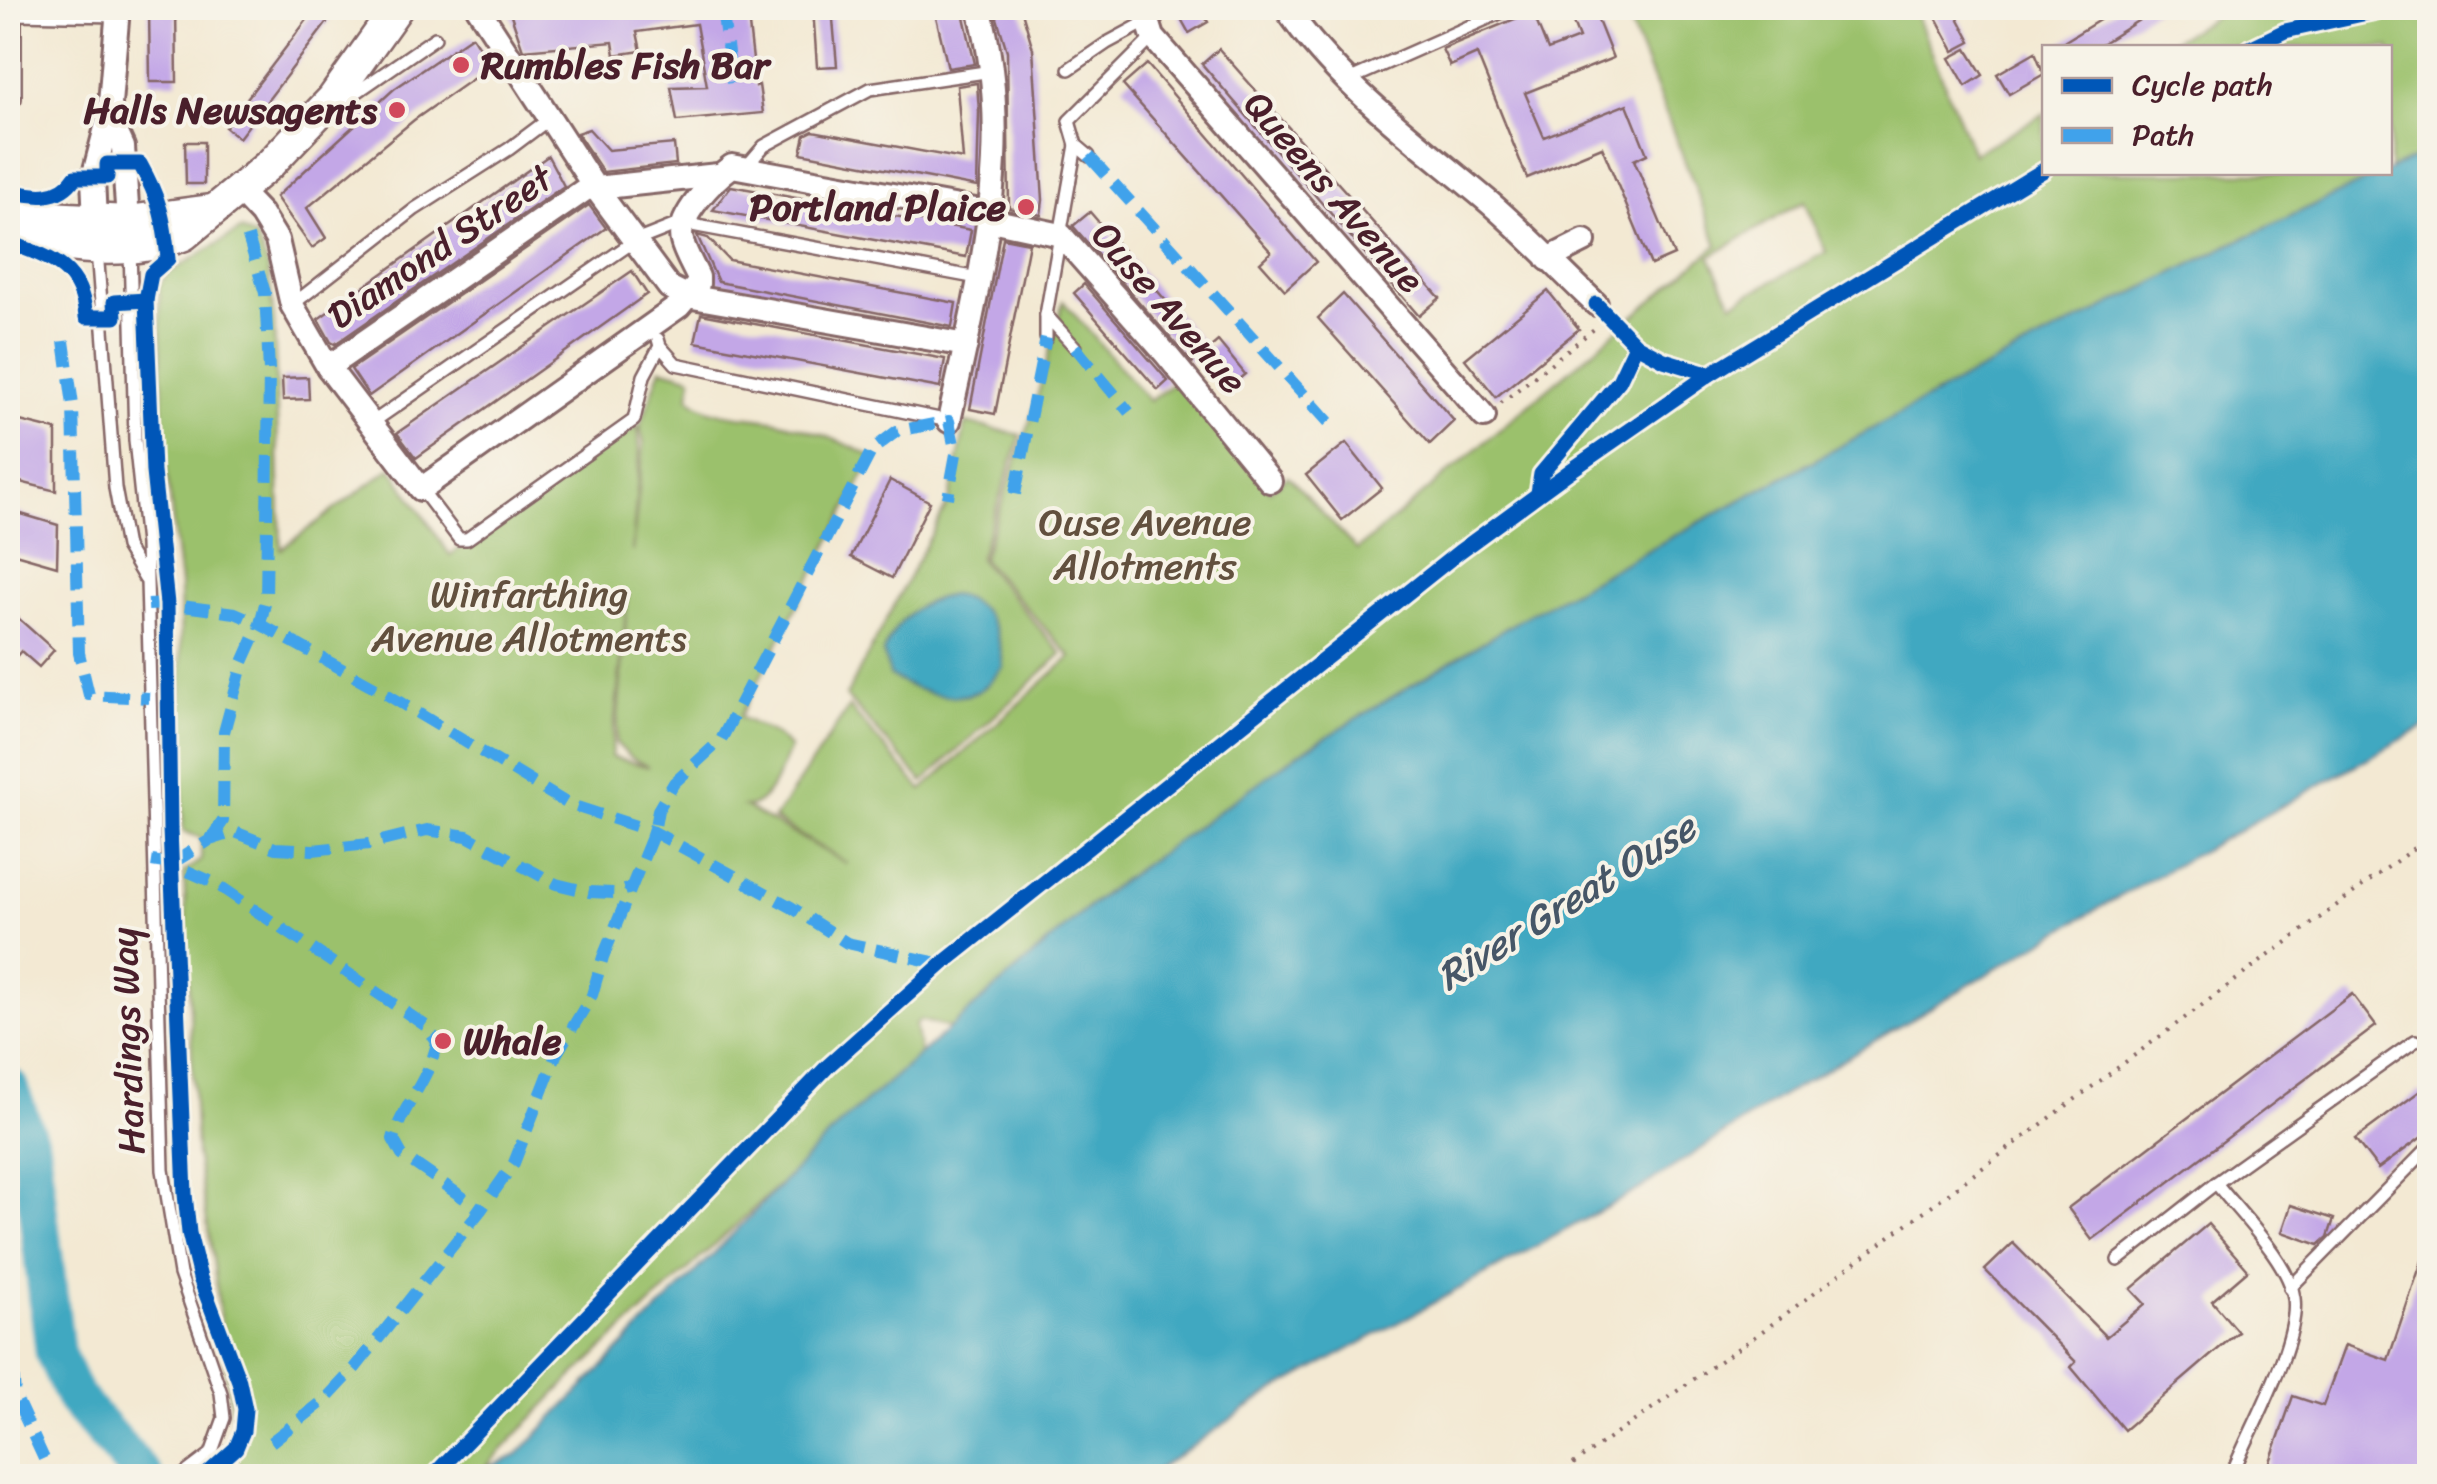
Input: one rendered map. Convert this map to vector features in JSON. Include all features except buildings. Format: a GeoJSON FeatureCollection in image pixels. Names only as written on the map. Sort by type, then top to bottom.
{"type":"FeatureCollection","features":[{"type":"Feature","properties":{"kind":"street"},"geometry":{"type":"LineString","coordinates":[[8,225],[24,235],[52,243],[96,234],[129,234],[214,210],[270,164],[333,98],[398,8]]}},
{"type":"Feature","properties":{"kind":"street"},"geometry":{"type":"LineString","coordinates":[[478,8],[594,186],[669,287],[687,296],[966,346]]}},
{"type":"Feature","properties":{"kind":"street"},"geometry":{"type":"LineString","coordinates":[[950,421],[991,217],[992,71],[979,8]]}},
{"type":"Feature","properties":{"kind":"street"},"geometry":{"type":"LineString","coordinates":[[1286,8],[1312,46],[1345,82],[1500,212],[1603,310]]}},
{"type":"Feature","properties":{"kind":"street"},"geometry":{"type":"LineString","coordinates":[[96,234],[94,178],[109,116],[118,12]]}},
{"type":"Feature","properties":{"kind":"street","name":"Queens Avenue"},"geometry":{"type":"LineString","coordinates":[[1148,22],[1484,416]]}},
{"type":"Feature","properties":{"kind":"street"},"geometry":{"type":"LineString","coordinates":[[109,116],[124,148],[129,234]]}},
{"type":"Feature","properties":{"kind":"street"},"geometry":{"type":"LineString","coordinates":[[238,191],[277,240],[292,305],[328,367],[421,489],[687,296],[698,284],[698,277],[681,239],[681,223],[718,176],[732,166],[745,168]]}},
{"type":"Feature","properties":{"kind":"street","name":"Ouse Avenue"},"geometry":{"type":"LineString","coordinates":[[745,168],[991,217],[1061,235],[1270,481]]}},
{"type":"Feature","properties":{"kind":"street"},"geometry":{"type":"LineString","coordinates":[[594,186],[718,176]]}},
{"type":"Feature","properties":{"kind":"street","name":"Diamond Street"},"geometry":{"type":"LineString","coordinates":[[328,367],[594,186]]}},
{"type":"Feature","properties":{"kind":"street"},"geometry":{"type":"LineString","coordinates":[[8,215],[96,234]]}},
{"type":"Feature","properties":{"kind":"street"},"geometry":{"type":"LineString","coordinates":[[1548,259],[1584,241]]}},
{"type":"Feature","properties":{"kind":"lane"},"geometry":{"type":"LineString","coordinates":[[14,99],[15,14],[118,12]]}},
{"type":"Feature","properties":{"kind":"lane"},"geometry":{"type":"LineString","coordinates":[[1345,82],[1502,12]]}},
{"type":"Feature","properties":{"kind":"lane"},"geometry":{"type":"LineString","coordinates":[[1069,70],[1107,42],[1148,22]]}},
{"type":"Feature","properties":{"kind":"lane"},"geometry":{"type":"LineString","coordinates":[[1046,338],[1046,315],[1076,145],[1069,121],[1148,22]]}},
{"type":"Feature","properties":{"kind":"lane"},"geometry":{"type":"LineString","coordinates":[[333,98],[356,92],[435,38]]}},
{"type":"Feature","properties":{"kind":"lane"},"geometry":{"type":"LineString","coordinates":[[745,168],[764,146],[870,88],[992,71]]}},
{"type":"Feature","properties":{"kind":"lane"},"geometry":{"type":"LineString","coordinates":[[292,305],[414,209],[549,119]]}},
{"type":"Feature","properties":{"kind":"lane"},"geometry":{"type":"LineString","coordinates":[[1076,145],[1089,156]]}},
{"type":"Feature","properties":{"kind":"lane"},"geometry":{"type":"LineString","coordinates":[[373,422],[633,242],[681,223],[978,278]]}},
{"type":"Feature","properties":{"kind":"lane","name":"Hardings Way"},"geometry":{"type":"LineString","coordinates":[[96,234],[115,488],[126,546],[145,579]]}},
{"type":"Feature","properties":{"kind":"lane","name":"Hardings Way"},"geometry":{"type":"LineString","coordinates":[[129,234],[136,440],[146,544],[162,1170],[180,1274],[221,1392],[224,1418],[211,1454],[182,1476]]}},
{"type":"Feature","properties":{"kind":"lane"},"geometry":{"type":"LineString","coordinates":[[1046,315],[1074,347]]}},
{"type":"Feature","properties":{"kind":"lane"},"geometry":{"type":"LineString","coordinates":[[655,321],[660,346],[676,364],[950,421]]}},
{"type":"Feature","properties":{"kind":"lane"},"geometry":{"type":"LineString","coordinates":[[421,489],[459,540],[466,539],[634,420],[644,376],[660,346]]}},
{"type":"Feature","properties":{"kind":"lane"},"geometry":{"type":"LineString","coordinates":[[2118,1260],[2216,1183],[2415,1041]]}},
{"type":"Feature","properties":{"kind":"lane"},"geometry":{"type":"LineString","coordinates":[[2290,1288],[2430,1146]]}},
{"type":"Feature","properties":{"kind":"lane"},"geometry":{"type":"LineString","coordinates":[[2216,1183],[2281,1266],[2294,1299],[2290,1332],[2275,1378],[2235,1467],[2236,1476]]}},
{"type":"Feature","properties":{"kind":"path"},"geometry":{"type":"LineString","coordinates":[[1484,416],[1603,310]]}},
{"type":"Feature","properties":{"kind":"path"},"geometry":{"type":"LineString","coordinates":[[1556,1476],[1764,1330],[2430,836]]}},
{"type":"Feature","properties":{"kind":"green space"},"geometry":{"type":"Polygon","coordinates":[[[1624,8],[1914,8],[1973,154],[2042,115],[2042,175],[2380,175],[2227,246],[1975,373],[1521,619],[1298,754],[1106,892],[950,1028],[920,1020],[915,1025],[920,1054],[567,1382],[477,1476],[253,1476],[238,1465],[196,1154],[184,872],[201,860],[201,838],[183,831],[180,584],[164,447],[159,285],[167,274],[241,230],[256,238],[268,267],[274,320],[281,549],[391,468],[450,555],[638,426],[640,451],[632,552],[644,443],[640,427],[661,368],[692,377],[689,397],[707,409],[802,428],[873,457],[740,717],[776,735],[790,748],[767,794],[745,807],[848,864],[774,819],[849,707],[922,790],[1071,657],[982,559],[1032,416],[1063,301],[1149,401],[1179,379],[1270,491],[1288,476],[1357,550],[1718,245],[1624,8]],[[1804,201],[1710,257],[1732,303],[1826,252],[1804,201]],[[628,593],[611,757],[649,767],[630,757],[616,743],[628,593]]]}},
{"type":"Feature","properties":{"kind":"green space"},"geometry":{"type":"Polygon","coordinates":[[[2231,8],[2429,8],[2429,151],[2392,169],[2392,45],[2165,45],[2231,8]]]}},
{"type":"Feature","properties":{"kind":"green space"},"geometry":{"type":"Polygon","coordinates":[[[966,423],[1021,435],[979,559],[1062,654],[923,782],[846,696],[949,501],[966,423]]]}},
{"type":"Feature","properties":{"kind":"water","name":"River Great Ouse"},"geometry":{"type":"Polygon","coordinates":[[[2429,151],[2429,724],[2092,912],[1785,1094],[1640,1189],[1265,1396],[1148,1476],[467,1476],[516,1456],[839,1125],[1106,892],[1298,754],[1521,619],[1975,373],[2227,246],[2378,175],[2392,175],[2392,168],[2429,151]]]}},
{"type":"Feature","properties":{"kind":"water"},"geometry":{"type":"Polygon","coordinates":[[[951,595],[964,598],[983,611],[999,642],[1003,667],[979,691],[968,695],[945,696],[890,676],[883,652],[909,614],[927,602],[951,595]]]}},
{"type":"Feature","properties":{"kind":"waterway"},"geometry":{"type":"LineString","coordinates":[[8,1087],[30,1146],[55,1353],[75,1398],[143,1476]]}},
{"type":"Feature","properties":{"kind":"marked path"},"geometry":{"type":"LineString","coordinates":[[722,8],[732,83]]}},
{"type":"Feature","properties":{"kind":"marked path"},"geometry":{"type":"LineString","coordinates":[[1089,156],[1335,429]]}},
{"type":"Feature","properties":{"kind":"marked path"},"geometry":{"type":"LineString","coordinates":[[210,840],[223,821],[224,732],[243,662],[266,600],[269,371],[265,293],[245,227]]}},
{"type":"Feature","properties":{"kind":"marked path"},"geometry":{"type":"LineString","coordinates":[[1015,494],[1046,338]]}},
{"type":"Feature","properties":{"kind":"marked path"},"geometry":{"type":"LineString","coordinates":[[64,341],[73,405],[79,653],[89,695],[149,698]]}},
{"type":"Feature","properties":{"kind":"marked path"},"geometry":{"type":"LineString","coordinates":[[1075,347],[1129,412]]}},
{"type":"Feature","properties":{"kind":"marked path"},"geometry":{"type":"LineString","coordinates":[[271,1442],[326,1399],[355,1368],[514,1163],[556,1055],[592,995],[603,957],[654,832],[658,810],[674,783],[721,740],[872,450],[897,431],[949,421],[956,454],[948,498]]}},
{"type":"Feature","properties":{"kind":"marked path"},"geometry":{"type":"LineString","coordinates":[[148,605],[235,613],[260,624],[378,689],[568,804],[654,832],[791,907],[847,943],[942,964]]}},
{"type":"Feature","properties":{"kind":"marked path"},"geometry":{"type":"LineString","coordinates":[[171,864],[210,840],[235,832],[275,848],[313,850],[369,844],[427,830],[467,836],[556,884],[589,892],[616,893],[631,888]]}},
{"type":"Feature","properties":{"kind":"marked path"},"geometry":{"type":"LineString","coordinates":[[152,861],[171,864],[215,883],[426,1026],[437,1042],[434,1055],[393,1139],[402,1155],[481,1210]]}},
{"type":"Feature","properties":{"kind":"marked path"},"geometry":{"type":"LineString","coordinates":[[8,1292],[15,1396],[52,1476]]}},
{"type":"Feature","properties":{"kind":"cycle path"},"geometry":{"type":"LineString","coordinates":[[2256,45],[2285,31],[2390,8]]}},
{"type":"Feature","properties":{"kind":"cycle path"},"geometry":{"type":"LineString","coordinates":[[8,191],[53,194],[75,177],[107,177],[107,164],[140,164],[157,199],[165,232],[168,259],[151,274],[146,300],[153,472],[167,604],[170,829],[185,1194],[200,1278],[239,1381],[245,1409],[236,1448],[205,1476]]}},
{"type":"Feature","properties":{"kind":"cycle path"},"geometry":{"type":"LineString","coordinates":[[433,1476],[829,1065],[942,964],[1459,552],[1570,471],[1710,374],[2042,171]]}},
{"type":"Feature","properties":{"kind":"cycle path"},"geometry":{"type":"LineString","coordinates":[[8,242],[61,266],[78,286],[86,317],[115,317],[114,302],[146,300]]}},
{"type":"Feature","properties":{"kind":"cycle path"},"geometry":{"type":"LineString","coordinates":[[1596,304],[1636,345],[1664,360],[1710,374]]}},
{"type":"Feature","properties":{"kind":"cycle path"},"geometry":{"type":"LineString","coordinates":[[1538,493],[1541,474],[1619,381],[1636,345]]}},
{"type":"Feature","properties":{"kind":"place","name":"Rumbles Fish Bar"},"geometry":{"type":"Point","coordinates":[461,65]}},
{"type":"Feature","properties":{"kind":"place","name":"Halls Newsagents"},"geometry":{"type":"Point","coordinates":[397,110]}},
{"type":"Feature","properties":{"kind":"place","name":"Portland Plaice"},"geometry":{"type":"Point","coordinates":[1026,207]}},
{"type":"Feature","properties":{"kind":"place","name":"Whale"},"geometry":{"type":"Point","coordinates":[443,1041]}},
{"type":"Feature","properties":{"kind":"park label","name":"Ouse Avenue Allotments"},"geometry":{"type":"Point","coordinates":[1145,544]}},
{"type":"Feature","properties":{"kind":"park label","name":"Winfarthing Avenue Allotments"},"geometry":{"type":"Point","coordinates":[529,616]}}]}
